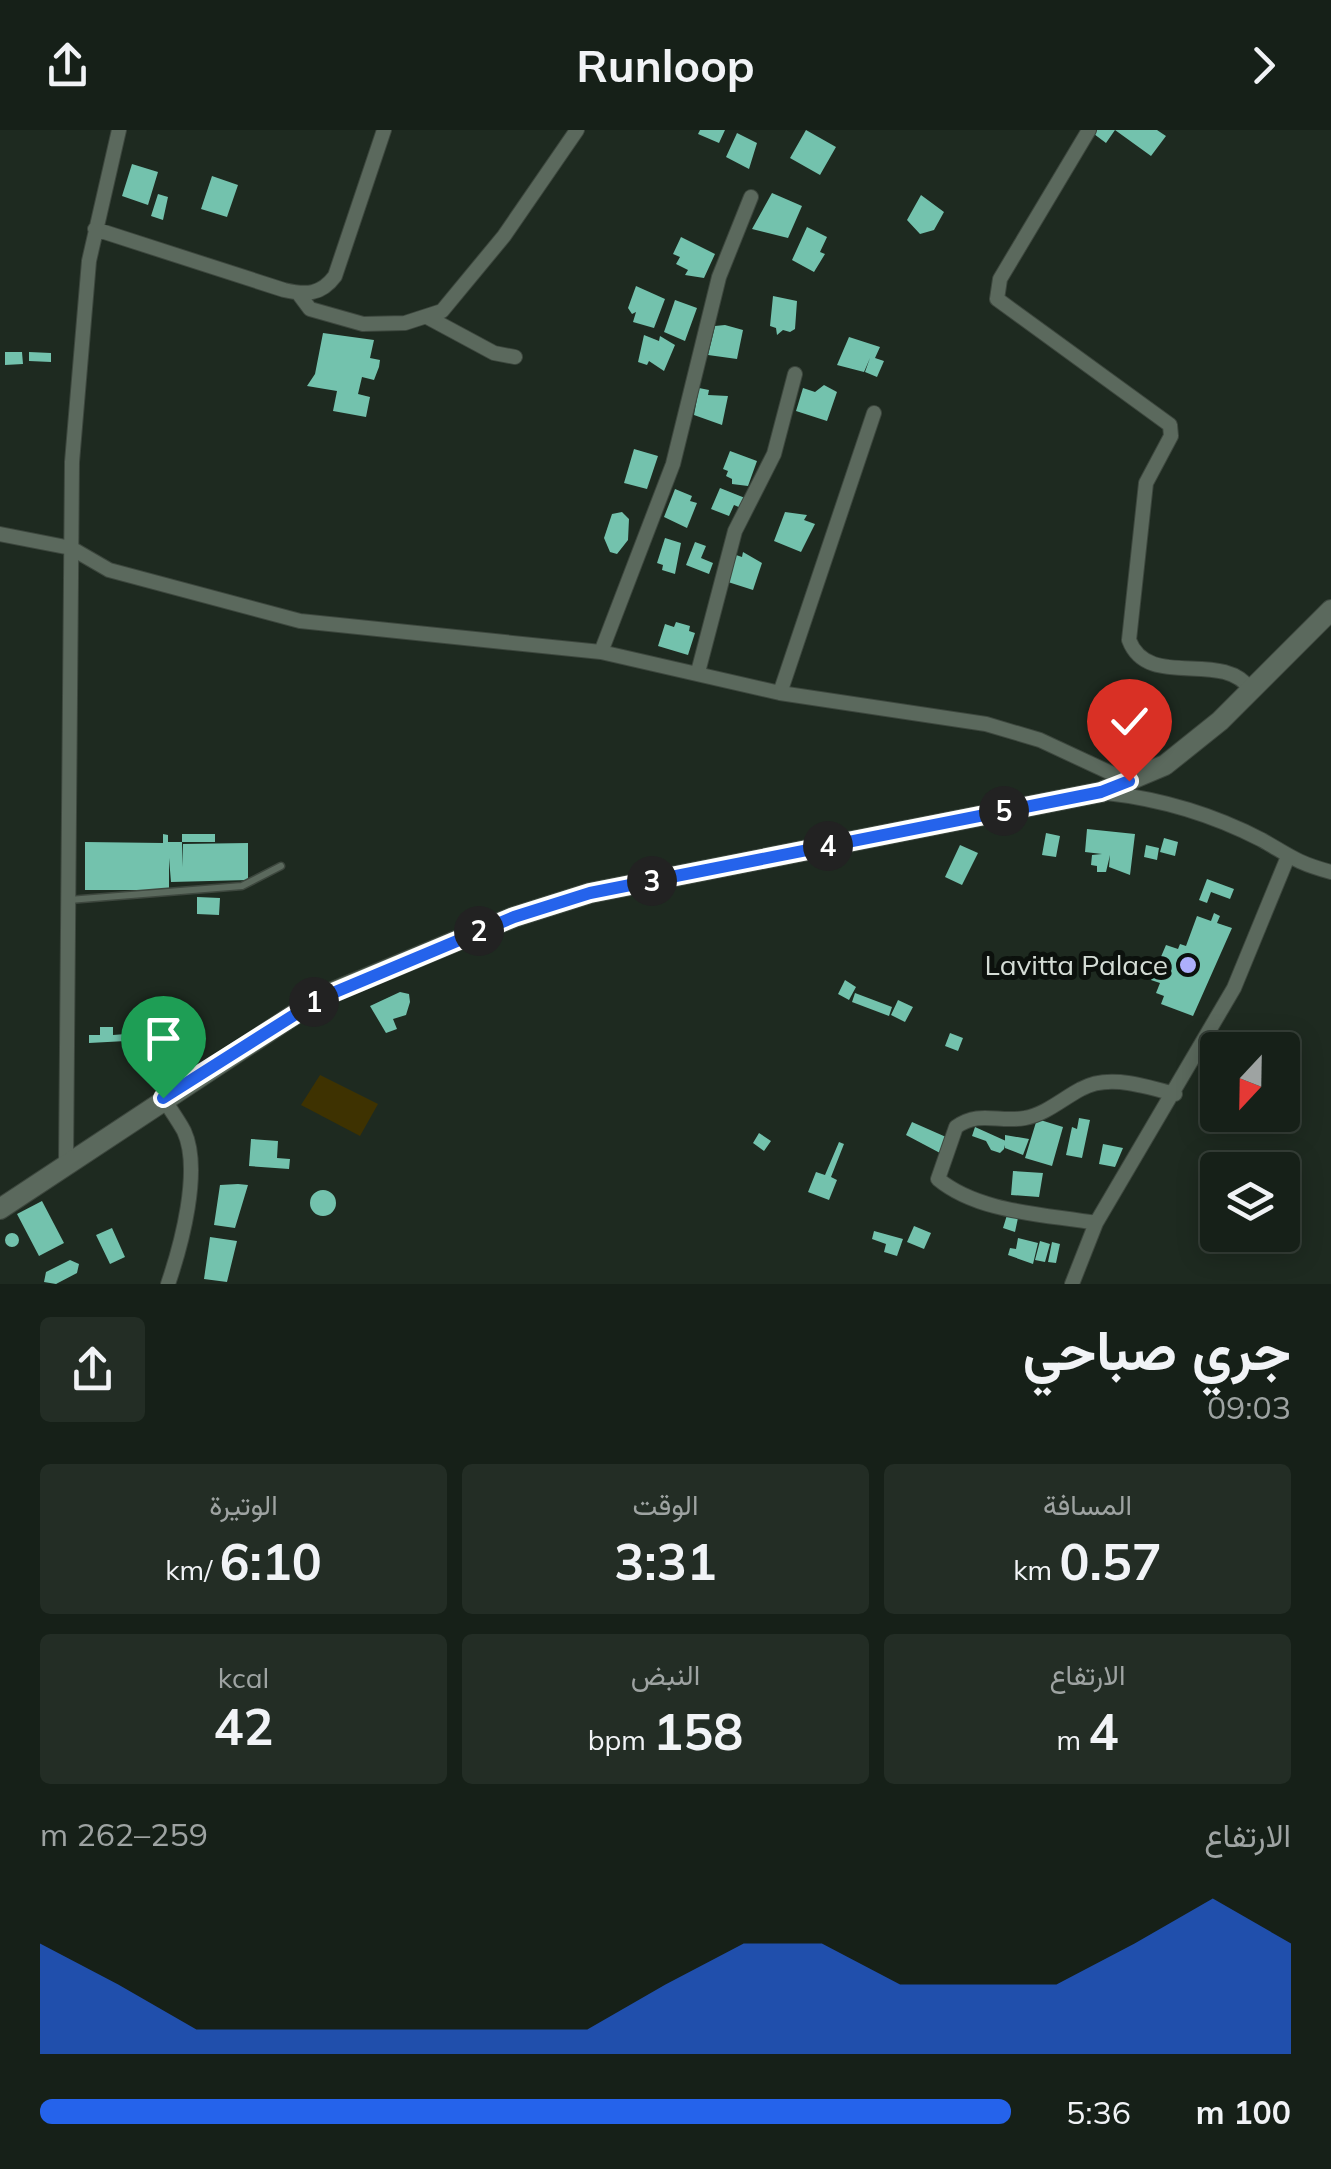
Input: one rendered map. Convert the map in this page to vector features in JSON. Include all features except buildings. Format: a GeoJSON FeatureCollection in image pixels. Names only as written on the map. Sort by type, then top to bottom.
{"type":"FeatureCollection","features":[{"type":"Feature","properties":{"kind":"street"},"geometry":{"type":"LineString","coordinates":[[66,1164],[71,548],[78,384],[96,229],[119,130]]}},
{"type":"Feature","properties":{"kind":"street"},"geometry":{"type":"LineString","coordinates":[[96,229],[298,294],[326,288],[335,276],[384,130]]}},
{"type":"Feature","properties":{"kind":"street"},"geometry":{"type":"LineString","coordinates":[[298,294],[310,309],[346,321],[384,325],[429,318],[442,311],[504,236],[576,130]]}},
{"type":"Feature","properties":{"kind":"street"},"geometry":{"type":"LineString","coordinates":[[1088,130],[1000,279],[996,299],[1170,425],[1171,436],[1146,483],[1128,640],[1133,652],[1139,660],[1152,664],[1227,672],[1244,680],[1251,690]]}},
{"type":"Feature","properties":{"kind":"street"},"geometry":{"type":"LineString","coordinates":[[600,652],[673,464],[719,277],[751,197]]}},
{"type":"Feature","properties":{"kind":"street"},"geometry":{"type":"LineString","coordinates":[[429,318],[494,354],[515,358]]}},
{"type":"Feature","properties":{"kind":"street"},"geometry":{"type":"LineString","coordinates":[[698,672],[734,532],[774,454],[795,374]]}},
{"type":"Feature","properties":{"kind":"street"},"geometry":{"type":"LineString","coordinates":[[780,693],[874,413]]}},
{"type":"Feature","properties":{"kind":"street"},"geometry":{"type":"LineString","coordinates":[[0,534],[71,548],[109,570],[269,615],[374,631],[600,652],[780,693],[986,724],[1040,740],[1129,781]]}},
{"type":"Feature","properties":{"kind":"street"},"geometry":{"type":"LineString","coordinates":[[0,1209],[163,1098],[321,998],[514,917],[590,893],[1101,792],[1165,766],[1251,690],[1331,610]]}},
{"type":"Feature","properties":{"kind":"street"},"geometry":{"type":"LineString","coordinates":[[1101,792],[1204,815],[1263,841],[1287,859],[1331,872]]}},
{"type":"Feature","properties":{"kind":"street"},"geometry":{"type":"LineString","coordinates":[[1072,1284],[1096,1223],[1234,988],[1287,859]]}},
{"type":"Feature","properties":{"kind":"street"},"geometry":{"type":"LineString","coordinates":[[1096,1223],[1006,1207],[949,1188],[938,1179],[956,1128],[979,1115],[1019,1119],[1038,1115],[1098,1083],[1119,1081],[1174,1094]]}},
{"type":"Feature","properties":{"kind":"street"},"geometry":{"type":"LineString","coordinates":[[163,1098],[185,1134],[189,1155],[188,1204],[168,1284]]}},
{"type":"Feature","properties":{"kind":"lane"},"geometry":{"type":"LineString","coordinates":[[66,900],[242,886],[281,866]]}},
{"type":"Feature","properties":{"kind":"shaded area"},"geometry":{"type":"Polygon","coordinates":[[[320,1075],[378,1104],[360,1136],[301,1105],[320,1075]]]}},
{"type":"Feature","properties":{"kind":"place","name":"Lavitta Palace"},"geometry":{"type":"Point","coordinates":[1188,965]}},
{"type":"Feature","properties":{"kind":"route"},"geometry":{"type":"LineString","coordinates":[[163,1098],[321,998],[514,917],[590,893],[1101,792],[1129,781]]}}]}
